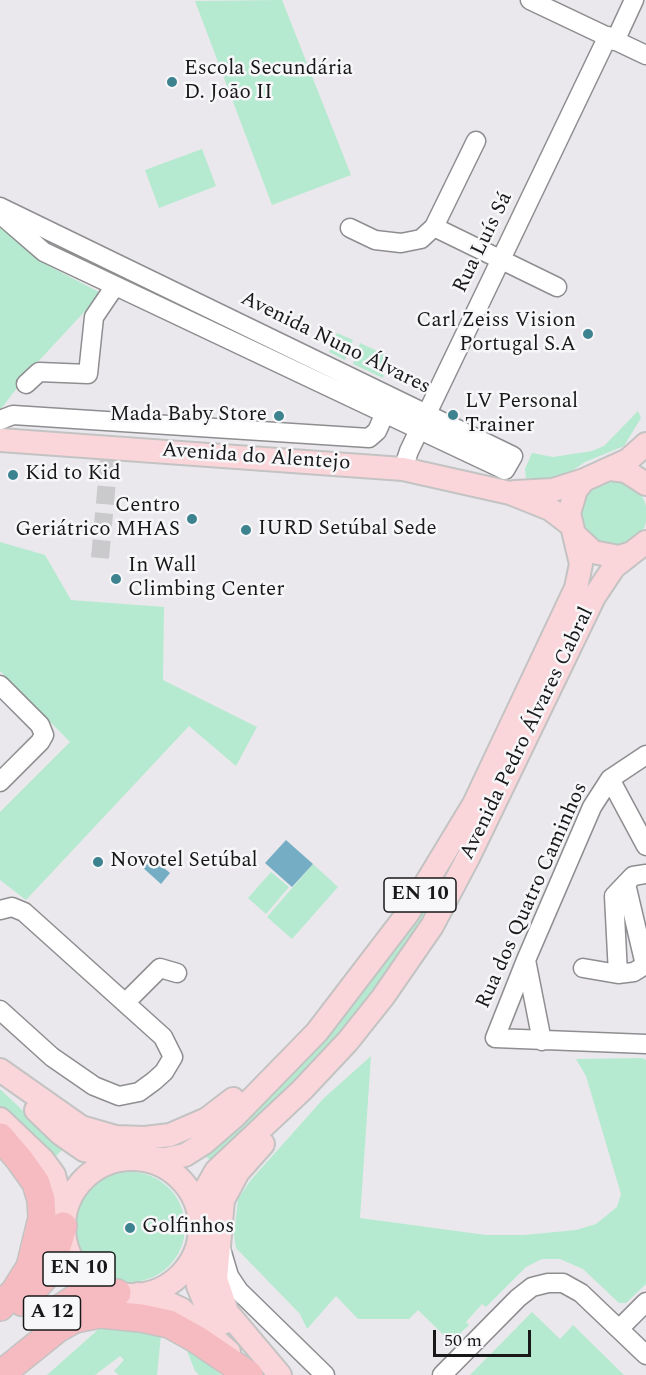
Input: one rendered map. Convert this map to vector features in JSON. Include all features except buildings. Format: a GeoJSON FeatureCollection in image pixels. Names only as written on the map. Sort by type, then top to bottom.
{"type":"FeatureCollection","features":[{"type":"Feature","properties":{"kind":"highway"},"geometry":{"type":"LineString","coordinates":[[0,1137],[32,1176],[39,1191],[42,1209],[40,1231],[30,1267],[15,1291],[0,1307]]}},
{"type":"Feature","properties":{"kind":"highway","name":"A 12"},"geometry":{"type":"LineString","coordinates":[[0,1323],[37,1289],[50,1270],[64,1222]]}},
{"type":"Feature","properties":{"kind":"highway","name":"A 12"},"geometry":{"type":"LineString","coordinates":[[0,1359],[68,1302],[86,1296],[127,1294]]}},
{"type":"Feature","properties":{"kind":"highway"},"geometry":{"type":"LineString","coordinates":[[0,1375],[57,1329],[75,1319],[100,1314],[141,1318],[169,1324],[251,1375]]}},
{"type":"Feature","properties":{"kind":"main road","name":"Avenida do Alentejo"},"geometry":{"type":"LineString","coordinates":[[0,440],[403,469],[510,493],[550,509],[573,530]]}},
{"type":"Feature","properties":{"kind":"main road"},"geometry":{"type":"LineString","coordinates":[[584,480],[628,460],[646,444]]}},
{"type":"Feature","properties":{"kind":"main road"},"geometry":{"type":"LineString","coordinates":[[610,469],[626,471],[646,484]]}},
{"type":"Feature","properties":{"kind":"main road","name":"Avenida do Alentejo"},"geometry":{"type":"LineString","coordinates":[[510,493],[553,490],[584,480]]}},
{"type":"Feature","properties":{"kind":"main road","name":"Avenida Pedro Álvares Cabral"},"geometry":{"type":"LineString","coordinates":[[135,1159],[175,1158],[204,1143],[296,1055],[351,990],[426,885],[485,782],[576,588],[581,564],[573,530],[571,501],[584,480]]}},
{"type":"Feature","properties":{"kind":"main road","name":"Avenida Pedro Álvares Cabral"},"geometry":{"type":"LineString","coordinates":[[573,530],[593,552],[619,557],[641,547]]}},
{"type":"Feature","properties":{"kind":"main road","name":"Avenida Pedro Álvares Cabral"},"geometry":{"type":"LineString","coordinates":[[206,1231],[238,1172],[292,1114],[336,1054],[383,997],[432,926],[468,858],[594,597],[604,579],[641,547]]}},
{"type":"Feature","properties":{"kind":"main road"},"geometry":{"type":"LineString","coordinates":[[0,1072],[71,1121],[93,1132],[133,1138],[170,1135],[207,1119],[225,1107],[351,990]]}},
{"type":"Feature","properties":{"kind":"main road","name":"EN 10"},"geometry":{"type":"LineString","coordinates":[[0,1072],[71,1143],[96,1155],[135,1159],[164,1167],[182,1181],[197,1208],[206,1231],[190,1262],[177,1277],[159,1289],[127,1294],[99,1286],[79,1269],[68,1249],[61,1195],[54,1175],[0,1119]]}},
{"type":"Feature","properties":{"kind":"main road","name":"EN 10"},"geometry":{"type":"LineString","coordinates":[[64,1222],[70,1198],[87,1175],[111,1162],[135,1159]]}},
{"type":"Feature","properties":{"kind":"main road"},"geometry":{"type":"LineString","coordinates":[[206,1231],[223,1305],[279,1375]]}},
{"type":"Feature","properties":{"kind":"main road"},"geometry":{"type":"LineString","coordinates":[[127,1294],[155,1297],[184,1311],[251,1375]]}},
{"type":"Feature","properties":{"kind":"street"},"geometry":{"type":"LineString","coordinates":[[530,0],[646,55]]}},
{"type":"Feature","properties":{"kind":"street","name":"Rua Luís Sá"},"geometry":{"type":"LineString","coordinates":[[403,469],[501,259],[611,38],[633,0]]}},
{"type":"Feature","properties":{"kind":"street"},"geometry":{"type":"LineString","coordinates":[[350,228],[375,240],[401,243],[422,239],[434,227],[476,141]]}},
{"type":"Feature","properties":{"kind":"street","name":"Avenida Nuno Álvares"},"geometry":{"type":"LineString","coordinates":[[0,207],[423,422]]}},
{"type":"Feature","properties":{"kind":"street","name":"Avenida Nuno Álvares"},"geometry":{"type":"LineString","coordinates":[[0,214],[44,252],[385,413],[423,422]]}},
{"type":"Feature","properties":{"kind":"street"},"geometry":{"type":"LineString","coordinates":[[434,227],[557,286]]}},
{"type":"Feature","properties":{"kind":"street"},"geometry":{"type":"LineString","coordinates":[[44,252],[43,239],[56,234]]}},
{"type":"Feature","properties":{"kind":"street"},"geometry":{"type":"LineString","coordinates":[[26,384],[39,372],[88,374],[94,317],[116,286]]}},
{"type":"Feature","properties":{"kind":"street"},"geometry":{"type":"LineString","coordinates":[[0,420],[13,415],[369,438],[377,431],[385,413]]}},
{"type":"Feature","properties":{"kind":"street"},"geometry":{"type":"LineString","coordinates":[[0,782],[40,742],[44,735],[40,725],[1,688]]}},
{"type":"Feature","properties":{"kind":"street","name":"Rua dos Quatro Caminhos"},"geometry":{"type":"LineString","coordinates":[[542,1041],[495,1038],[592,807],[610,779],[646,755]]}},
{"type":"Feature","properties":{"kind":"street"},"geometry":{"type":"LineString","coordinates":[[610,779],[646,846]]}},
{"type":"Feature","properties":{"kind":"street"},"geometry":{"type":"LineString","coordinates":[[618,974],[614,896],[633,876],[646,874]]}},
{"type":"Feature","properties":{"kind":"street"},"geometry":{"type":"LineString","coordinates":[[583,968],[618,974],[634,972],[645,965],[626,884]]}},
{"type":"Feature","properties":{"kind":"street"},"geometry":{"type":"LineString","coordinates":[[0,910],[12,907],[24,912],[163,1037],[173,1057],[164,1072],[154,1081],[138,1092],[119,1096],[94,1086],[52,1057],[0,1010]]}},
{"type":"Feature","properties":{"kind":"street"},"geometry":{"type":"LineString","coordinates":[[526,960],[542,1041],[646,1044]]}},
{"type":"Feature","properties":{"kind":"street"},"geometry":{"type":"LineString","coordinates":[[125,1003],[160,968],[177,973]]}},
{"type":"Feature","properties":{"kind":"street"},"geometry":{"type":"LineString","coordinates":[[206,1231],[223,1256],[235,1285],[325,1375]]}},
{"type":"Feature","properties":{"kind":"street"},"geometry":{"type":"LineString","coordinates":[[442,1375],[518,1298],[540,1284],[555,1282],[570,1286],[588,1298],[646,1355]]}},
{"type":"Feature","properties":{"kind":"street"},"geometry":{"type":"LineString","coordinates":[[619,1329],[646,1302]]}},
{"type":"Feature","properties":{"kind":"green space"},"geometry":{"type":"Polygon","coordinates":[[[282,0],[351,175],[272,205],[195,1],[282,0]]]}},
{"type":"Feature","properties":{"kind":"green space"},"geometry":{"type":"Polygon","coordinates":[[[202,149],[216,186],[159,208],[145,170],[202,149]]]}},
{"type":"Feature","properties":{"kind":"green space"},"geometry":{"type":"Polygon","coordinates":[[[0,227],[47,265],[99,292],[100,295],[34,366],[0,410],[0,227]]]}},
{"type":"Feature","properties":{"kind":"green space"},"geometry":{"type":"Polygon","coordinates":[[[337,333],[353,340],[345,360],[329,352],[337,333]]]}},
{"type":"Feature","properties":{"kind":"green space"},"geometry":{"type":"Polygon","coordinates":[[[360,343],[388,356],[383,378],[353,364],[360,343]]]}},
{"type":"Feature","properties":{"kind":"green space"},"geometry":{"type":"Polygon","coordinates":[[[638,411],[641,418],[624,446],[585,462],[570,472],[548,479],[526,478],[525,469],[532,453],[553,457],[592,451],[604,446],[638,411]]]}},
{"type":"Feature","properties":{"kind":"green space"},"geometry":{"type":"Polygon","coordinates":[[[608,481],[620,481],[632,486],[642,496],[647,514],[645,527],[632,542],[620,547],[608,547],[596,542],[586,532],[581,520],[581,508],[586,496],[596,486],[608,481]]]}},
{"type":"Feature","properties":{"kind":"green space"},"geometry":{"type":"Polygon","coordinates":[[[0,542],[45,555],[71,600],[164,607],[163,680],[257,727],[236,766],[189,726],[26,900],[0,880],[0,812],[70,742],[0,671],[0,542]]]}},
{"type":"Feature","properties":{"kind":"green space"},"geometry":{"type":"Polygon","coordinates":[[[482,811],[416,936],[323,1057],[213,1163],[202,1153],[256,1107],[482,811]]]}},
{"type":"Feature","properties":{"kind":"green space"},"geometry":{"type":"Polygon","coordinates":[[[313,864],[338,887],[292,939],[267,917],[313,864]]]}},
{"type":"Feature","properties":{"kind":"green space"},"geometry":{"type":"Polygon","coordinates":[[[271,872],[289,887],[266,914],[248,898],[271,872]]]}},
{"type":"Feature","properties":{"kind":"green space"},"geometry":{"type":"Polygon","coordinates":[[[371,1056],[360,1218],[486,1235],[524,1235],[576,1230],[596,1224],[617,1207],[621,1194],[586,1076],[576,1059],[642,1058],[646,1060],[646,1284],[626,1303],[619,1303],[583,1269],[560,1259],[542,1259],[526,1267],[486,1307],[482,1304],[466,1322],[469,1325],[451,1342],[418,1310],[409,1319],[358,1319],[336,1296],[307,1329],[300,1314],[236,1248],[234,1235],[238,1199],[250,1181],[324,1098],[371,1056]]]}},
{"type":"Feature","properties":{"kind":"green space"},"geometry":{"type":"Polygon","coordinates":[[[0,1089],[63,1149],[52,1160],[0,1109],[0,1089]]]}},
{"type":"Feature","properties":{"kind":"green space"},"geometry":{"type":"Polygon","coordinates":[[[130,1172],[151,1176],[169,1188],[181,1206],[185,1227],[181,1248],[169,1266],[151,1278],[130,1282],[109,1278],[91,1266],[79,1248],[75,1227],[79,1206],[91,1188],[109,1176],[130,1172]]]}},
{"type":"Feature","properties":{"kind":"green space"},"geometry":{"type":"Polygon","coordinates":[[[532,1312],[560,1339],[573,1325],[624,1375],[470,1375],[532,1312]]]}},
{"type":"Feature","properties":{"kind":"green space"},"geometry":{"type":"Polygon","coordinates":[[[118,1326],[161,1335],[157,1375],[119,1375],[114,1371],[124,1360],[120,1356],[95,1375],[47,1375],[101,1327],[118,1326]]]}},
{"type":"Feature","properties":{"kind":"green space"},"geometry":{"type":"Polygon","coordinates":[[[187,1351],[200,1358],[221,1375],[199,1375],[187,1351]]]}},
{"type":"Feature","properties":{"kind":"water"},"geometry":{"type":"Polygon","coordinates":[[[286,840],[313,864],[292,887],[265,863],[286,840]]]}},
{"type":"Feature","properties":{"kind":"water"},"geometry":{"type":"Polygon","coordinates":[[[150,856],[170,873],[161,884],[141,866],[150,856]]]}},
{"type":"Feature","properties":{"kind":"tunnel"},"geometry":{"type":"LineString","coordinates":[[100,558],[110,448]]}},
{"type":"Feature","properties":{"kind":"place","name":"Escola Secundária D. João II"},"geometry":{"type":"Point","coordinates":[172,82]}},
{"type":"Feature","properties":{"kind":"place","name":"Carl Zeiss Vision Portugal S.A"},"geometry":{"type":"Point","coordinates":[588,334]}},
{"type":"Feature","properties":{"kind":"place","name":"LV Personal Trainer"},"geometry":{"type":"Point","coordinates":[453,415]}},
{"type":"Feature","properties":{"kind":"place","name":"Mada Baby Store"},"geometry":{"type":"Point","coordinates":[279,416]}},
{"type":"Feature","properties":{"kind":"place","name":"Kid to Kid"},"geometry":{"type":"Point","coordinates":[13,475]}},
{"type":"Feature","properties":{"kind":"place","name":"Centro Geriátrico MHAS"},"geometry":{"type":"Point","coordinates":[192,519]}},
{"type":"Feature","properties":{"kind":"place","name":"IURD Setúbal Sede"},"geometry":{"type":"Point","coordinates":[246,530]}},
{"type":"Feature","properties":{"kind":"place","name":"In Wall Climbing Center"},"geometry":{"type":"Point","coordinates":[116,579]}},
{"type":"Feature","properties":{"kind":"place","name":"Novotel Setúbal"},"geometry":{"type":"Point","coordinates":[98,862]}},
{"type":"Feature","properties":{"kind":"place","name":"Golfinhos"},"geometry":{"type":"Point","coordinates":[130,1228]}}]}
